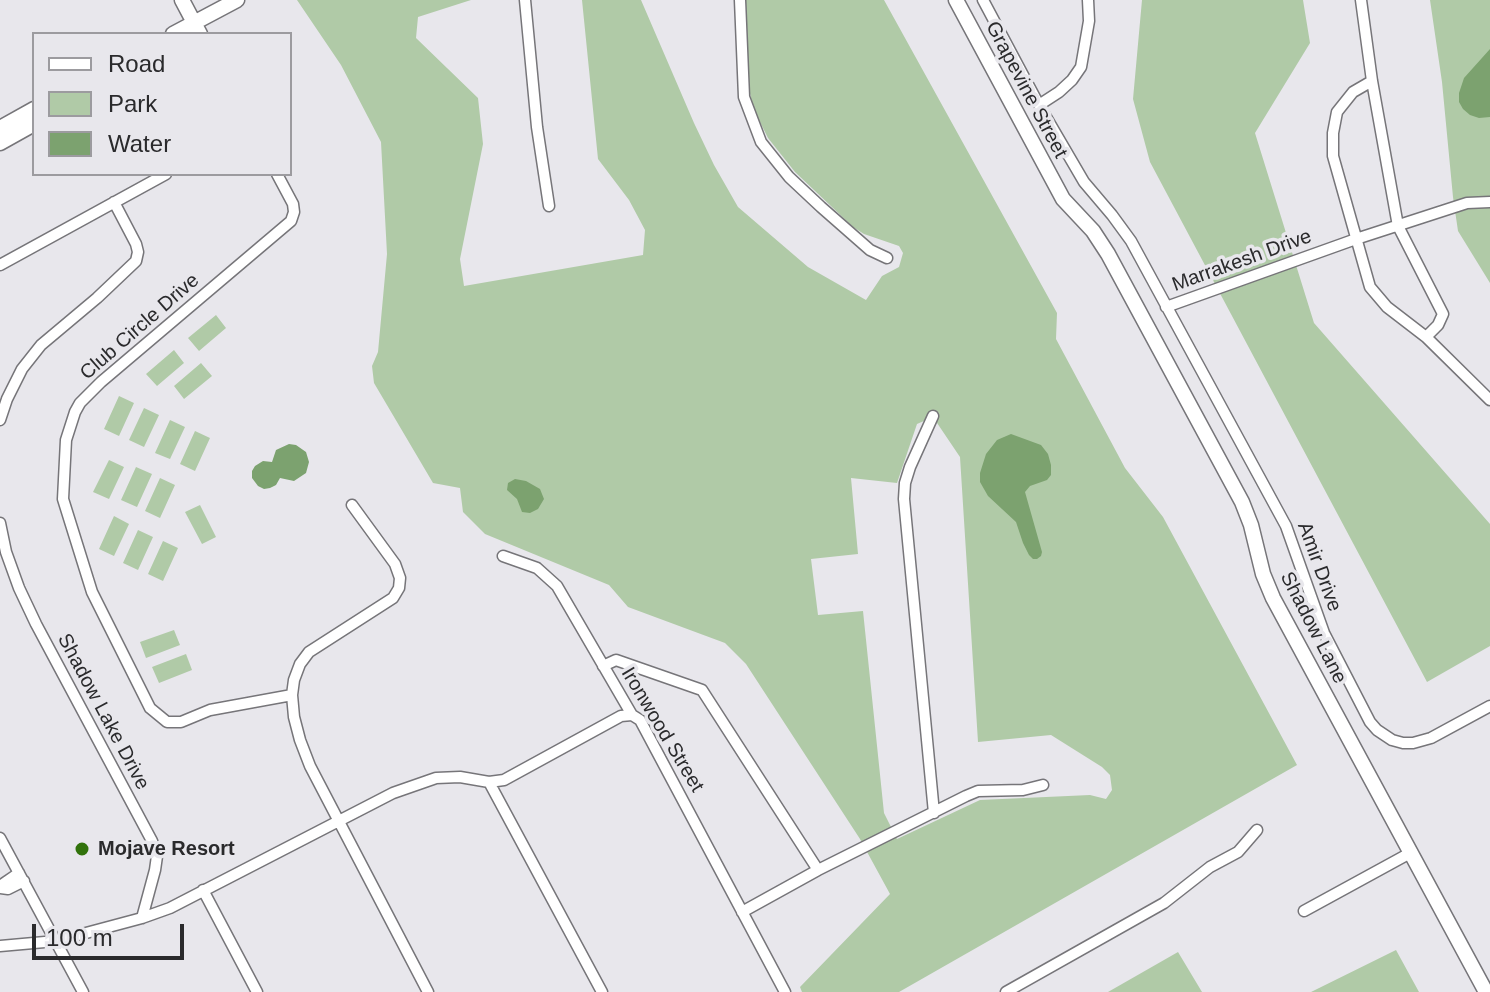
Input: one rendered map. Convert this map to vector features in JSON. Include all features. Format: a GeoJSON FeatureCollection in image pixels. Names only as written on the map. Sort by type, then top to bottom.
{"type":"FeatureCollection","features":[{"type":"Feature","properties":{"kind":"street"},"geometry":{"type":"LineString","coordinates":[[182,0],[197,28],[237,0]]}},
{"type":"Feature","properties":{"kind":"street"},"geometry":{"type":"LineString","coordinates":[[525,0],[537,127],[549,206]]}},
{"type":"Feature","properties":{"kind":"street"},"geometry":{"type":"LineString","coordinates":[[740,0],[744,97],[761,142],[777,164],[811,197],[870,250],[887,258]]}},
{"type":"Feature","properties":{"kind":"street","name":"Grapevine Street"},"geometry":{"type":"LineString","coordinates":[[956,0],[1063,199]]}},
{"type":"Feature","properties":{"kind":"street","name":"Marrakesh Drive"},"geometry":{"type":"LineString","coordinates":[[983,0],[1084,182],[1131,241],[1166,307],[1467,203],[1490,202]]}},
{"type":"Feature","properties":{"kind":"street"},"geometry":{"type":"LineString","coordinates":[[1039,105],[1059,92],[1081,67],[1089,21],[1088,0]]}},
{"type":"Feature","properties":{"kind":"street"},"geometry":{"type":"LineString","coordinates":[[1361,0],[1398,226],[1443,314],[1438,325],[1426,337]]}},
{"type":"Feature","properties":{"kind":"street"},"geometry":{"type":"LineString","coordinates":[[1372,81],[1353,92],[1337,112],[1333,133],[1333,156],[1370,287],[1387,307],[1426,337],[1490,400]]}},
{"type":"Feature","properties":{"kind":"street"},"geometry":{"type":"LineString","coordinates":[[0,128],[32,110]]}},
{"type":"Feature","properties":{"kind":"street"},"geometry":{"type":"LineString","coordinates":[[0,143],[32,125]]}},
{"type":"Feature","properties":{"kind":"street"},"geometry":{"type":"LineString","coordinates":[[0,265],[162,176]]}},
{"type":"Feature","properties":{"kind":"street","name":"Club Circle Drive"},"geometry":{"type":"LineString","coordinates":[[278,176],[293,204],[291,221],[80,403],[66,440],[63,499],[92,592],[150,708],[167,722],[181,722],[210,710],[292,695]]}},
{"type":"Feature","properties":{"kind":"street","name":"Shadow Lane"},"geometry":{"type":"LineString","coordinates":[[1063,199],[1093,231],[1108,254],[1242,502],[1273,598],[1486,992]]}},
{"type":"Feature","properties":{"kind":"street"},"geometry":{"type":"LineString","coordinates":[[0,420],[22,369],[41,345],[107,290],[136,261],[136,244],[114,202]]}},
{"type":"Feature","properties":{"kind":"street","name":"Amir Drive"},"geometry":{"type":"LineString","coordinates":[[1166,307],[1286,526],[1324,633],[1370,722],[1392,740],[1413,743],[1431,738],[1490,706]]}},
{"type":"Feature","properties":{"kind":"street"},"geometry":{"type":"LineString","coordinates":[[933,416],[910,467],[904,499],[934,813]]}},
{"type":"Feature","properties":{"kind":"street"},"geometry":{"type":"LineString","coordinates":[[352,505],[395,564],[400,578],[399,588],[393,598],[309,652],[297,672],[292,695],[294,717],[310,766],[428,992]]}},
{"type":"Feature","properties":{"kind":"street","name":"Shadow Lake Drive"},"geometry":{"type":"LineString","coordinates":[[0,523],[6,552],[36,624],[152,841],[157,856],[142,918]]}},
{"type":"Feature","properties":{"kind":"street","name":"Ironwood Street"},"geometry":{"type":"LineString","coordinates":[[503,556],[537,568],[557,586],[632,715],[640,720],[785,992]]}},
{"type":"Feature","properties":{"kind":"street"},"geometry":{"type":"LineString","coordinates":[[603,666],[616,660],[702,690],[818,870]]}},
{"type":"Feature","properties":{"kind":"street"},"geometry":{"type":"LineString","coordinates":[[0,946],[56,941],[170,908],[393,793],[436,778],[460,777],[489,782],[504,780],[621,716],[632,715]]}},
{"type":"Feature","properties":{"kind":"street"},"geometry":{"type":"LineString","coordinates":[[489,782],[602,992]]}},
{"type":"Feature","properties":{"kind":"street"},"geometry":{"type":"LineString","coordinates":[[742,912],[818,870],[978,791],[1023,790],[1043,785]]}},
{"type":"Feature","properties":{"kind":"street"},"geometry":{"type":"LineString","coordinates":[[1006,992],[1164,903],[1210,867],[1238,852],[1257,830]]}},
{"type":"Feature","properties":{"kind":"street"},"geometry":{"type":"LineString","coordinates":[[0,838],[83,992]]}},
{"type":"Feature","properties":{"kind":"street"},"geometry":{"type":"LineString","coordinates":[[1304,911],[1412,852]]}},
{"type":"Feature","properties":{"kind":"street"},"geometry":{"type":"LineString","coordinates":[[0,887],[8,889],[21,877]]}},
{"type":"Feature","properties":{"kind":"street"},"geometry":{"type":"LineString","coordinates":[[203,890],[257,992]]}},
{"type":"Feature","properties":{"kind":"green space"},"geometry":{"type":"Polygon","coordinates":[[[297,0],[471,0],[418,17],[416,38],[478,98],[483,144],[460,259],[464,286],[643,255],[645,230],[629,200],[598,159],[582,0],[641,0],[694,123],[738,207],[808,267],[866,300],[882,276],[899,267],[903,253],[899,246],[853,227],[795,172],[768,138],[753,108],[746,74],[743,0],[884,0],[1057,313],[1056,339],[1125,468],[1163,517],[1297,765],[899,992],[802,992],[800,987],[890,894],[860,839],[746,664],[725,643],[628,607],[609,585],[485,534],[463,512],[460,488],[433,483],[374,383],[372,366],[378,352],[387,254],[381,142],[341,65],[297,0]],[[933,417],[917,424],[897,483],[851,478],[858,554],[811,559],[818,615],[863,611],[884,813],[897,839],[980,800],[1090,795],[1106,799],[1112,790],[1110,775],[1102,767],[1051,735],[978,742],[960,457],[933,417]]]}},
{"type":"Feature","properties":{"kind":"green space"},"geometry":{"type":"Polygon","coordinates":[[[1142,0],[1303,0],[1310,43],[1255,133],[1314,323],[1490,524],[1490,646],[1427,682],[1150,162],[1133,99],[1142,0]]]}},
{"type":"Feature","properties":{"kind":"green space"},"geometry":{"type":"Polygon","coordinates":[[[1430,0],[1490,0],[1490,283],[1458,231],[1430,0]]]}},
{"type":"Feature","properties":{"kind":"green space"},"geometry":{"type":"Polygon","coordinates":[[[216,315],[226,328],[199,351],[188,338],[216,315]]]}},
{"type":"Feature","properties":{"kind":"green space"},"geometry":{"type":"Polygon","coordinates":[[[174,350],[184,363],[157,386],[146,374],[174,350]]]}},
{"type":"Feature","properties":{"kind":"green space"},"geometry":{"type":"Polygon","coordinates":[[[201,363],[212,376],[184,399],[174,386],[201,363]]]}},
{"type":"Feature","properties":{"kind":"green space"},"geometry":{"type":"Polygon","coordinates":[[[119,396],[134,403],[119,436],[104,429],[119,396]]]}},
{"type":"Feature","properties":{"kind":"green space"},"geometry":{"type":"Polygon","coordinates":[[[144,408],[159,415],[144,447],[129,440],[144,408]]]}},
{"type":"Feature","properties":{"kind":"green space"},"geometry":{"type":"Polygon","coordinates":[[[170,420],[185,427],[170,459],[155,453],[170,420]]]}},
{"type":"Feature","properties":{"kind":"green space"},"geometry":{"type":"Polygon","coordinates":[[[195,431],[210,438],[195,471],[180,464],[195,431]]]}},
{"type":"Feature","properties":{"kind":"green space"},"geometry":{"type":"Polygon","coordinates":[[[109,460],[124,467],[109,499],[93,492],[109,460]]]}},
{"type":"Feature","properties":{"kind":"green space"},"geometry":{"type":"Polygon","coordinates":[[[136,467],[152,474],[137,507],[121,500],[136,467]]]}},
{"type":"Feature","properties":{"kind":"green space"},"geometry":{"type":"Polygon","coordinates":[[[160,478],[175,485],[160,518],[145,511],[160,478]]]}},
{"type":"Feature","properties":{"kind":"green space"},"geometry":{"type":"Polygon","coordinates":[[[200,505],[216,537],[202,544],[185,512],[200,505]]]}},
{"type":"Feature","properties":{"kind":"green space"},"geometry":{"type":"Polygon","coordinates":[[[114,516],[129,524],[114,556],[99,549],[114,516]]]}},
{"type":"Feature","properties":{"kind":"green space"},"geometry":{"type":"Polygon","coordinates":[[[138,530],[153,537],[138,570],[123,563],[138,530]]]}},
{"type":"Feature","properties":{"kind":"green space"},"geometry":{"type":"Polygon","coordinates":[[[163,541],[178,548],[163,581],[148,574],[163,541]]]}},
{"type":"Feature","properties":{"kind":"green space"},"geometry":{"type":"Polygon","coordinates":[[[174,630],[180,645],[146,658],[140,642],[174,630]]]}},
{"type":"Feature","properties":{"kind":"green space"},"geometry":{"type":"Polygon","coordinates":[[[186,654],[192,670],[159,683],[152,667],[186,654]]]}},
{"type":"Feature","properties":{"kind":"green space"},"geometry":{"type":"Polygon","coordinates":[[[1396,950],[1419,992],[1311,992],[1396,950]]]}},
{"type":"Feature","properties":{"kind":"green space"},"geometry":{"type":"Polygon","coordinates":[[[1178,952],[1202,992],[1108,992],[1178,952]]]}},
{"type":"Feature","properties":{"kind":"water"},"geometry":{"type":"Polygon","coordinates":[[[1490,49],[1490,117],[1479,118],[1463,109],[1459,93],[1464,78],[1490,49]]]}},
{"type":"Feature","properties":{"kind":"water"},"geometry":{"type":"Polygon","coordinates":[[[1011,434],[1041,445],[1051,465],[1051,475],[1047,480],[1030,486],[1025,492],[1042,552],[1037,559],[1029,555],[1016,522],[988,496],[980,482],[986,454],[997,440],[1011,434]]]}},
{"type":"Feature","properties":{"kind":"water"},"geometry":{"type":"Polygon","coordinates":[[[289,444],[306,452],[309,462],[306,473],[294,481],[280,478],[270,488],[258,486],[252,478],[255,466],[263,461],[272,462],[276,450],[289,444]]]}},
{"type":"Feature","properties":{"kind":"water"},"geometry":{"type":"Polygon","coordinates":[[[515,479],[540,489],[544,499],[538,509],[530,513],[522,512],[517,499],[507,490],[508,483],[515,479]]]}},
{"type":"Feature","properties":{"kind":"place","name":"Mojave Resort"},"geometry":{"type":"Point","coordinates":[82,849]}}]}
